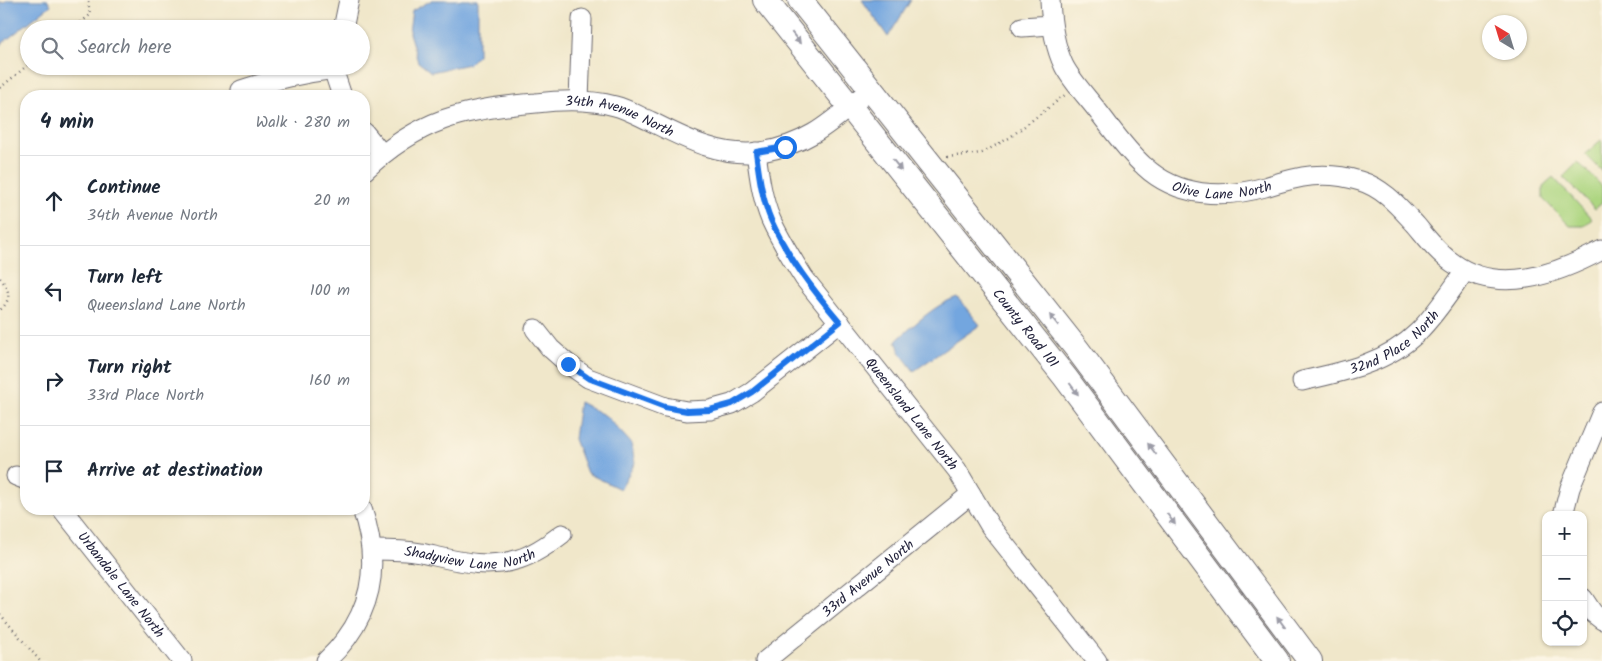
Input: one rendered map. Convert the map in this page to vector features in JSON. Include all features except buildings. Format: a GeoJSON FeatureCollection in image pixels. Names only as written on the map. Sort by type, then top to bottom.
{"type":"FeatureCollection","features":[{"type":"Feature","properties":{"kind":"main road","name":"County Road 101"},"geometry":{"type":"LineString","coordinates":[[765,0],[1065,377],[1277,661]]}},
{"type":"Feature","properties":{"kind":"main road","name":"County Road 101"},"geometry":{"type":"LineString","coordinates":[[800,0],[1077,349],[1310,661]]}},
{"type":"Feature","properties":{"kind":"street"},"geometry":{"type":"LineString","coordinates":[[345,20],[349,0]]}},
{"type":"Feature","properties":{"kind":"street","name":"Olive Lane North"},"geometry":{"type":"LineString","coordinates":[[1050,0],[1051,25],[1064,66],[1129,151],[1162,180],[1184,189],[1205,194],[1228,195],[1250,191],[1296,177],[1319,174],[1342,176],[1356,180],[1384,193],[1435,248],[1451,262],[1465,271],[1490,278],[1511,281],[1532,278],[1583,260],[1602,250]]}},
{"type":"Feature","properties":{"kind":"street"},"geometry":{"type":"LineString","coordinates":[[578,100],[582,19]]}},
{"type":"Feature","properties":{"kind":"street"},"geometry":{"type":"LineString","coordinates":[[1022,27],[1051,25]]}},
{"type":"Feature","properties":{"kind":"street"},"geometry":{"type":"LineString","coordinates":[[241,90],[295,75]]}},
{"type":"Feature","properties":{"kind":"street"},"geometry":{"type":"LineString","coordinates":[[337,75],[340,90]]}},
{"type":"Feature","properties":{"kind":"street","name":"34th Avenue North"},"geometry":{"type":"LineString","coordinates":[[370,165],[407,136],[436,121],[468,111],[500,106],[578,100],[615,106],[708,147],[734,152],[756,152],[785,147],[810,137],[831,123],[871,89]]}},
{"type":"Feature","properties":{"kind":"street"},"geometry":{"type":"LineString","coordinates":[[370,139],[382,154]]}},
{"type":"Feature","properties":{"kind":"street","name":"Queensland Lane North"},"geometry":{"type":"LineString","coordinates":[[756,152],[761,186],[771,218],[786,249],[804,278],[957,470],[990,526],[1097,661]]}},
{"type":"Feature","properties":{"kind":"street","name":"32nd Place North"},"geometry":{"type":"LineString","coordinates":[[1302,381],[1368,363],[1394,351],[1417,333],[1435,313],[1465,271]]}},
{"type":"Feature","properties":{"kind":"street"},"geometry":{"type":"LineString","coordinates":[[535,329],[550,348],[588,378],[665,407],[687,411],[710,410],[732,404],[752,392],[840,322]]}},
{"type":"Feature","properties":{"kind":"street"},"geometry":{"type":"LineString","coordinates":[[1564,511],[1570,488],[1602,412]]}},
{"type":"Feature","properties":{"kind":"street","name":"33rd Avenue North"},"geometry":{"type":"LineString","coordinates":[[775,658],[971,494]]}},
{"type":"Feature","properties":{"kind":"street","name":"Urbandale Lane North"},"geometry":{"type":"LineString","coordinates":[[67,515],[182,661]]}},
{"type":"Feature","properties":{"kind":"street"},"geometry":{"type":"LineString","coordinates":[[326,661],[341,648],[366,604],[372,580],[372,550],[369,530],[364,515]]}},
{"type":"Feature","properties":{"kind":"street","name":"Shadyview Lane North"},"geometry":{"type":"LineString","coordinates":[[372,550],[421,553],[469,564],[494,564],[518,560],[542,550],[562,534]]}},
{"type":"Feature","properties":{"kind":"street"},"geometry":{"type":"LineString","coordinates":[[1585,601],[1593,613],[1602,620]]}},
{"type":"Feature","properties":{"kind":"path"},"geometry":{"type":"LineString","coordinates":[[84,20],[90,15],[88,0]]}},
{"type":"Feature","properties":{"kind":"path"},"geometry":{"type":"LineString","coordinates":[[0,88],[20,71]]}},
{"type":"Feature","properties":{"kind":"path"},"geometry":{"type":"LineString","coordinates":[[942,158],[982,154],[1008,138],[1078,85]]}},
{"type":"Feature","properties":{"kind":"path"},"geometry":{"type":"LineString","coordinates":[[0,278],[7,286],[9,296],[6,305],[0,310]]}},
{"type":"Feature","properties":{"kind":"path"},"geometry":{"type":"LineString","coordinates":[[0,614],[40,661]]}},
{"type":"Feature","properties":{"kind":"green space"},"geometry":{"type":"Polygon","coordinates":[[[1602,141],[1602,171],[1585,154],[1602,141]]]}},
{"type":"Feature","properties":{"kind":"green space"},"geometry":{"type":"Polygon","coordinates":[[[1578,162],[1602,186],[1602,203],[1595,209],[1563,177],[1578,162]]]}},
{"type":"Feature","properties":{"kind":"green space"},"geometry":{"type":"Polygon","coordinates":[[[1553,177],[1592,219],[1584,226],[1570,226],[1543,199],[1543,186],[1553,177]]]}},
{"type":"Feature","properties":{"kind":"water"},"geometry":{"type":"Polygon","coordinates":[[[7,0],[48,0],[51,5],[32,20],[20,20],[20,29],[0,45],[0,2],[4,3],[7,0]]]}},
{"type":"Feature","properties":{"kind":"water"},"geometry":{"type":"Polygon","coordinates":[[[432,0],[478,0],[478,55],[469,64],[431,72],[418,62],[409,33],[412,11],[432,0]]]}},
{"type":"Feature","properties":{"kind":"water"},"geometry":{"type":"Polygon","coordinates":[[[862,0],[911,0],[888,37],[862,0]]]}},
{"type":"Feature","properties":{"kind":"water"},"geometry":{"type":"Polygon","coordinates":[[[957,297],[980,325],[914,371],[901,354],[896,341],[932,310],[957,297]]]}},
{"type":"Feature","properties":{"kind":"water"},"geometry":{"type":"Polygon","coordinates":[[[579,402],[606,416],[631,443],[635,463],[620,489],[587,473],[574,439],[579,402]]]}},
{"type":"Feature","properties":{"kind":"route"},"geometry":{"type":"LineString","coordinates":[[568,364],[588,378],[665,407],[687,411],[710,410],[732,404],[752,392],[840,322],[804,278],[786,249],[771,218],[761,186],[756,152],[785,147]]}}]}
